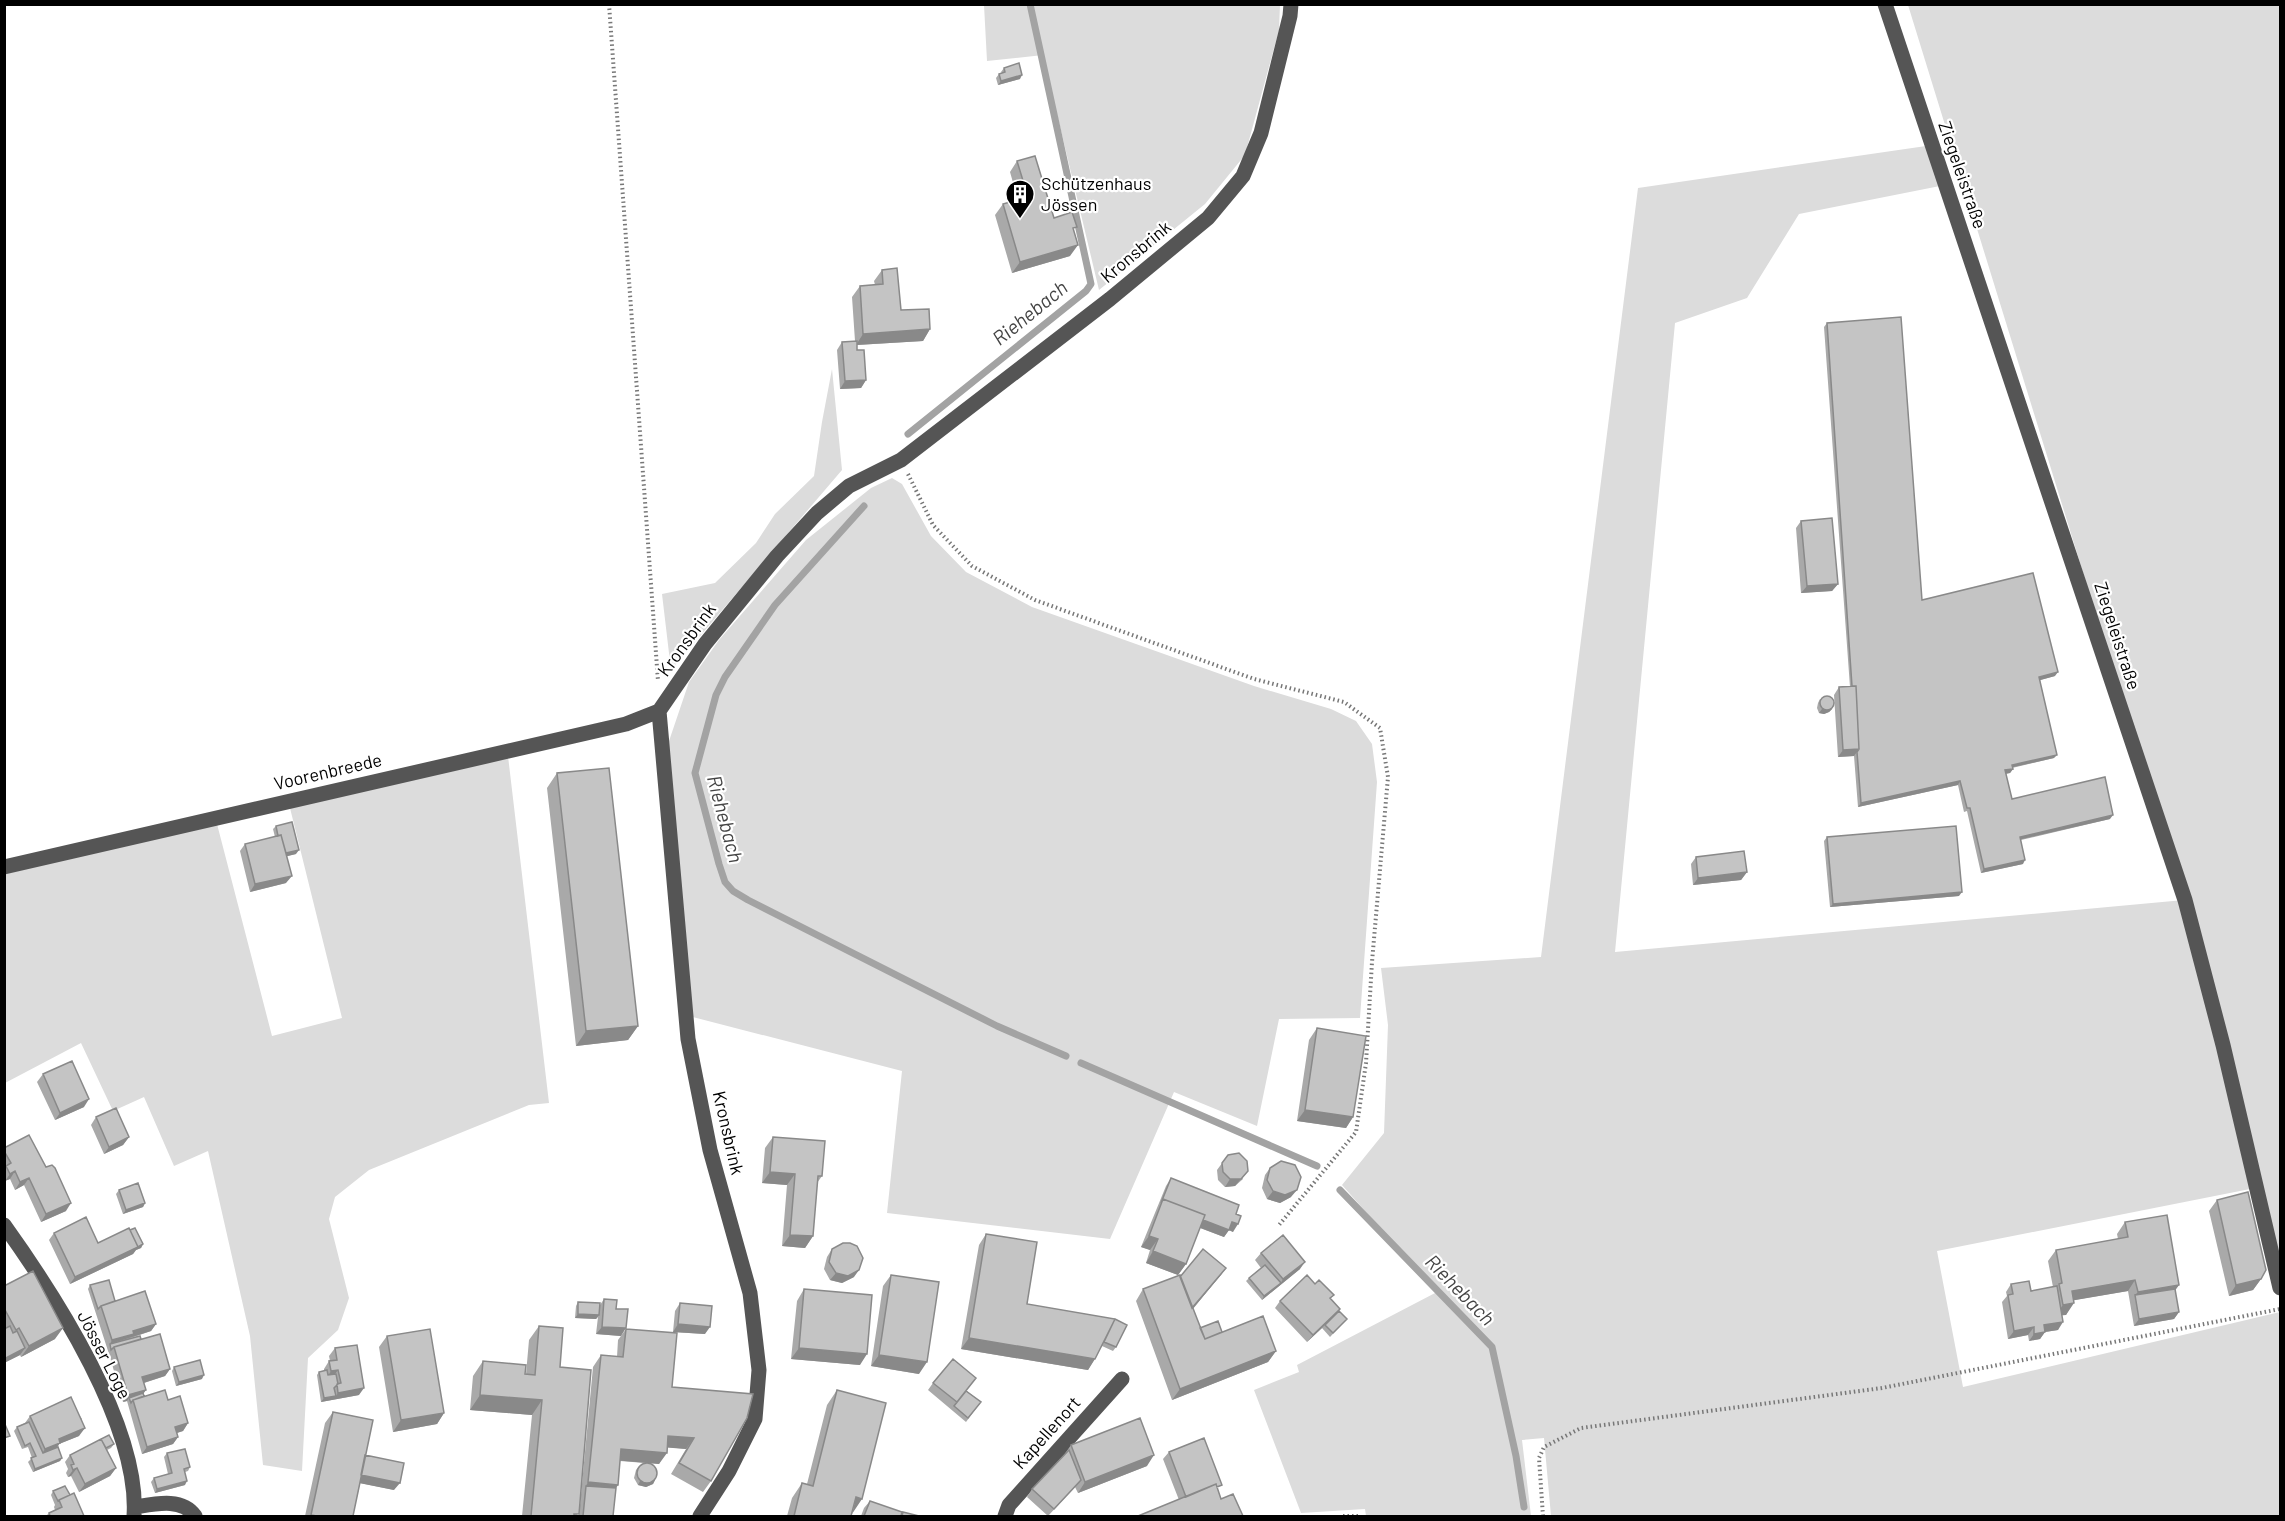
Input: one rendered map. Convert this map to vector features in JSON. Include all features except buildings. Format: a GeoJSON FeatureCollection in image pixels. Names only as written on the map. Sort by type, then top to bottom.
{"type":"FeatureCollection","features":[{"type":"Feature","properties":{"kind":"street","name":"Kronsbrink"},"geometry":{"type":"LineString","coordinates":[[700,1516],[729,1471],[755,1419],[759,1370],[750,1293],[710,1150],[687,1039],[659,711],[705,644],[777,556],[817,513],[849,486],[901,460],[1110,299],[1208,218],[1243,176],[1262,133],[1291,4]]}},
{"type":"Feature","properties":{"kind":"street","name":"Ziegeleistraße"},"geometry":{"type":"LineString","coordinates":[[1885,4],[2185,900],[2223,1045],[2280,1288]]}},
{"type":"Feature","properties":{"kind":"street","name":"Voorenbreede"},"geometry":{"type":"LineString","coordinates":[[4,867],[626,724],[659,711]]}},
{"type":"Feature","properties":{"kind":"street","name":"Jösser Loge"},"geometry":{"type":"LineString","coordinates":[[4,1225],[36,1270],[82,1349],[104,1393],[131,1468],[134,1512]]}},
{"type":"Feature","properties":{"kind":"street","name":"Kapellenort"},"geometry":{"type":"LineString","coordinates":[[1005,1516],[1009,1505],[1122,1378]]}},
{"type":"Feature","properties":{"kind":"street"},"geometry":{"type":"LineString","coordinates":[[134,1512],[174,1503],[191,1511],[195,1516]]}},
{"type":"Feature","properties":{"kind":"path"},"geometry":{"type":"LineString","coordinates":[[609,4],[654,613],[659,711]]}},
{"type":"Feature","properties":{"kind":"path"},"geometry":{"type":"LineString","coordinates":[[901,460],[933,525],[972,567],[1035,600],[1254,680],[1344,702],[1380,728],[1388,777],[1366,1063],[1356,1132],[1278,1225]]}},
{"type":"Feature","properties":{"kind":"path"},"geometry":{"type":"LineString","coordinates":[[1543,1516],[1539,1458],[1544,1447],[1581,1428],[1882,1388],[2280,1309]]}},
{"type":"Feature","properties":{"kind":"path"},"geometry":{"type":"LineString","coordinates":[[1343,1516],[1360,1516]]}},
{"type":"Feature","properties":{"kind":"shaded area"},"geometry":{"type":"Polygon","coordinates":[[[984,5],[1280,5],[1279,30],[1245,155],[1205,204],[1099,290],[1043,55],[987,61],[984,5]]]}},
{"type":"Feature","properties":{"kind":"shaded area"},"geometry":{"type":"Polygon","coordinates":[[[1908,5],[2280,5],[2280,1268],[2250,1189],[1937,1251],[1963,1387],[2280,1312],[2280,1516],[1551,1516],[1544,1438],[1522,1440],[1531,1516],[1366,1516],[1365,1509],[1301,1513],[1254,1390],[1299,1372],[1297,1365],[1437,1292],[1342,1185],[1384,1133],[1388,1025],[1381,968],[1541,957],[1638,188],[1926,146],[1945,185],[1799,214],[1747,298],[1675,323],[1615,952],[2184,900],[1908,5]]]}},
{"type":"Feature","properties":{"kind":"shaded area"},"geometry":{"type":"Polygon","coordinates":[[[832,369],[842,470],[671,670],[662,594],[715,583],[756,543],[775,514],[814,476],[832,369]]]}},
{"type":"Feature","properties":{"kind":"shaded area"},"geometry":{"type":"Polygon","coordinates":[[[892,478],[902,484],[931,536],[966,572],[1032,607],[1254,686],[1331,709],[1356,721],[1372,744],[1377,782],[1360,1018],[1279,1019],[1257,1126],[1174,1092],[1110,1239],[887,1213],[902,1071],[685,1015],[668,744],[689,682],[719,640],[806,540],[871,488],[892,478]]]}},
{"type":"Feature","properties":{"kind":"shaded area"},"geometry":{"type":"Polygon","coordinates":[[[508,756],[549,1103],[529,1105],[369,1170],[335,1197],[329,1219],[349,1298],[338,1330],[308,1358],[302,1471],[263,1465],[250,1336],[208,1151],[174,1166],[144,1097],[113,1111],[81,1043],[5,1083],[4,874],[217,824],[272,1036],[342,1018],[290,808],[508,756]]]}},
{"type":"Feature","properties":{"kind":"waterway","name":"Riehebach"},"geometry":{"type":"LineString","coordinates":[[908,434],[1086,291],[1091,284],[1030,4]]}},
{"type":"Feature","properties":{"kind":"waterway","name":"Riehebach"},"geometry":{"type":"LineString","coordinates":[[864,506],[775,605],[725,677],[716,695],[695,773],[725,882],[733,891],[748,900],[997,1026],[1066,1056]]}},
{"type":"Feature","properties":{"kind":"waterway","name":"Riehebach"},"geometry":{"type":"LineString","coordinates":[[1081,1063],[1317,1166]]}},
{"type":"Feature","properties":{"kind":"waterway","name":"Riehebach"},"geometry":{"type":"LineString","coordinates":[[1340,1190],[1492,1347],[1516,1456],[1524,1507]]}},
{"type":"Feature","properties":{"kind":"place","name":"Schützenhaus Jössen"},"geometry":{"type":"Point","coordinates":[1020,220]}}]}
